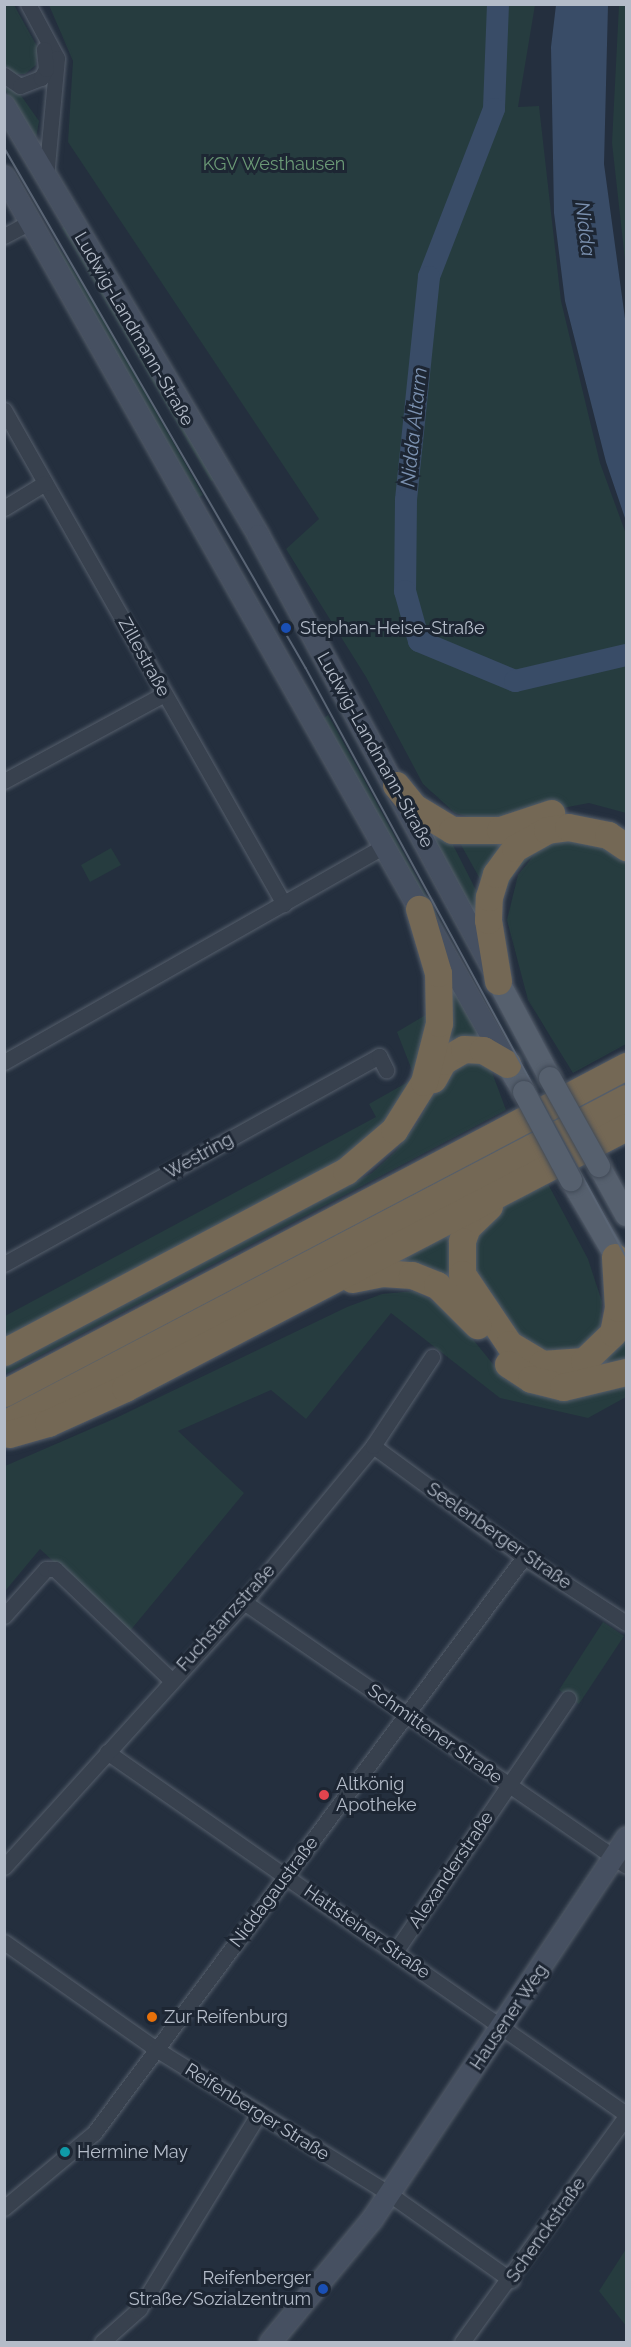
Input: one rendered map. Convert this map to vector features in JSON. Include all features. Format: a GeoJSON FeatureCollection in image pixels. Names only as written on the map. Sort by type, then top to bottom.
{"type":"FeatureCollection","features":[{"type":"Feature","properties":{"kind":"highway"},"geometry":{"type":"LineString","coordinates":[[396,785],[414,807],[452,830],[500,830],[568,811],[594,814],[627,828]]}},
{"type":"Feature","properties":{"kind":"highway"},"geometry":{"type":"LineString","coordinates":[[498,981],[488,920],[489,897],[496,874],[515,848],[547,830],[568,827],[608,835],[627,847]]}},
{"type":"Feature","properties":{"kind":"highway"},"geometry":{"type":"LineString","coordinates":[[4,1352],[338,1176],[394,1130],[424,1082],[439,1023],[438,973],[418,909]]}},
{"type":"Feature","properties":{"kind":"highway"},"geometry":{"type":"LineString","coordinates":[[4,1359],[367,1164],[410,1120],[450,1054],[483,1050],[507,1064]]}},
{"type":"Feature","properties":{"kind":"highway"},"geometry":{"type":"LineString","coordinates":[[597,1081],[627,1058]]}},
{"type":"Feature","properties":{"kind":"highway"},"geometry":{"type":"LineString","coordinates":[[4,1393],[627,1066]]}},
{"type":"Feature","properties":{"kind":"highway"},"geometry":{"type":"LineString","coordinates":[[4,1424],[627,1098]]}},
{"type":"Feature","properties":{"kind":"highway"},"geometry":{"type":"LineString","coordinates":[[4,1435],[48,1423],[124,1388],[624,1129]]}},
{"type":"Feature","properties":{"kind":"highway"},"geometry":{"type":"LineString","coordinates":[[521,1182],[467,1227],[460,1258],[471,1292],[520,1353],[542,1364],[572,1365],[604,1346],[617,1321],[621,1266]]}},
{"type":"Feature","properties":{"kind":"highway"},"geometry":{"type":"LineString","coordinates":[[327,1284],[382,1273],[412,1275],[437,1284],[459,1303],[507,1363],[541,1383],[577,1386],[627,1372]]}},
{"type":"Feature","properties":{"kind":"main road","name":"Ludwig-Landmann-Straße"},"geometry":{"type":"LineString","coordinates":[[4,105],[258,535],[396,785],[550,1078],[627,1215]]}},
{"type":"Feature","properties":{"kind":"main road","name":"Ludwig-Landmann-Straße"},"geometry":{"type":"LineString","coordinates":[[4,176],[32,221],[621,1266]]}},
{"type":"Feature","properties":{"kind":"main road","name":"Hausener Weg"},"geometry":{"type":"LineString","coordinates":[[270,2343],[371,2220],[620,1862],[627,1837]]}},
{"type":"Feature","properties":{"kind":"street"},"geometry":{"type":"LineString","coordinates":[[4,75],[20,86],[41,78],[46,69],[47,57],[27,4]]}},
{"type":"Feature","properties":{"kind":"street"},"geometry":{"type":"LineString","coordinates":[[27,4],[57,58],[46,176]]}},
{"type":"Feature","properties":{"kind":"street"},"geometry":{"type":"LineString","coordinates":[[4,236],[32,221]]}},
{"type":"Feature","properties":{"kind":"street","name":"Zillestraße"},"geometry":{"type":"LineString","coordinates":[[4,410],[284,904]]}},
{"type":"Feature","properties":{"kind":"street"},"geometry":{"type":"LineString","coordinates":[[4,508],[45,483]]}},
{"type":"Feature","properties":{"kind":"street"},"geometry":{"type":"LineString","coordinates":[[4,782],[164,694]]}},
{"type":"Feature","properties":{"kind":"street"},"geometry":{"type":"LineString","coordinates":[[4,1062],[383,847]]}},
{"type":"Feature","properties":{"kind":"street","name":"Westring"},"geometry":{"type":"LineString","coordinates":[[4,1263],[379,1056],[386,1070]]}},
{"type":"Feature","properties":{"kind":"street","name":"Fuchstanzstraße"},"geometry":{"type":"LineString","coordinates":[[4,1867],[171,1679],[244,1602],[373,1446],[432,1357]]}},
{"type":"Feature","properties":{"kind":"street","name":"Seelenberger Straße"},"geometry":{"type":"LineString","coordinates":[[373,1446],[524,1557],[627,1623]]}},
{"type":"Feature","properties":{"kind":"street","name":"Niddagaustraße"},"geometry":{"type":"LineString","coordinates":[[4,2208],[94,2133],[524,1557]]}},
{"type":"Feature","properties":{"kind":"street"},"geometry":{"type":"LineString","coordinates":[[4,1616],[46,1569],[55,1569],[171,1679]]}},
{"type":"Feature","properties":{"kind":"street","name":"Schmittener Straße"},"geometry":{"type":"LineString","coordinates":[[244,1602],[620,1862]]}},
{"type":"Feature","properties":{"kind":"street","name":"Alexanderstraße"},"geometry":{"type":"LineString","coordinates":[[395,1952],[568,1698]]}},
{"type":"Feature","properties":{"kind":"street","name":"Hattsteiner Straße"},"geometry":{"type":"LineString","coordinates":[[107,1752],[627,2115]]}},
{"type":"Feature","properties":{"kind":"street","name":"Reifenberger Straße"},"geometry":{"type":"LineString","coordinates":[[4,1942],[156,2049],[388,2193],[511,2280]]}},
{"type":"Feature","properties":{"kind":"street"},"geometry":{"type":"LineString","coordinates":[[102,2343],[139,2309],[259,2112]]}},
{"type":"Feature","properties":{"kind":"street","name":"Schenckstraße"},"geometry":{"type":"LineString","coordinates":[[462,2343],[511,2280],[627,2115]]}},
{"type":"Feature","properties":{"kind":"green space"},"geometry":{"type":"Polygon","coordinates":[[[626,4],[626,269],[612,143],[619,5],[626,4]]]}},
{"type":"Feature","properties":{"kind":"green space"},"geometry":{"type":"Polygon","coordinates":[[[5,5],[14,5],[38,48],[36,65],[25,74],[13,74],[5,64],[5,5]]]}},
{"type":"Feature","properties":{"kind":"green space","name":"KGV Westhausen"},"geometry":{"type":"Polygon","coordinates":[[[49,5],[535,5],[518,107],[539,106],[561,301],[600,463],[626,534],[626,813],[589,803],[488,822],[455,813],[423,784],[366,677],[286,549],[319,519],[68,142],[73,61],[49,5]]]}},
{"type":"Feature","properties":{"kind":"green space"},"geometry":{"type":"Polygon","coordinates":[[[4,88],[17,90],[39,121],[36,138],[4,88]]]}},
{"type":"Feature","properties":{"kind":"green space"},"geometry":{"type":"Polygon","coordinates":[[[68,225],[216,479],[211,481],[62,228],[68,225]]]}},
{"type":"Feature","properties":{"kind":"green space"},"geometry":{"type":"Polygon","coordinates":[[[55,241],[97,308],[203,495],[199,497],[51,243],[55,241]]]}},
{"type":"Feature","properties":{"kind":"green space"},"geometry":{"type":"Polygon","coordinates":[[[328,715],[445,930],[399,856],[324,718],[328,715]]]}},
{"type":"Feature","properties":{"kind":"green space"},"geometry":{"type":"Polygon","coordinates":[[[570,820],[485,888],[460,843],[570,820]]]}},
{"type":"Feature","properties":{"kind":"green space"},"geometry":{"type":"Polygon","coordinates":[[[423,823],[449,837],[482,902],[484,936],[423,823]]]}},
{"type":"Feature","properties":{"kind":"green space"},"geometry":{"type":"Polygon","coordinates":[[[576,837],[615,851],[626,860],[626,1044],[573,1073],[528,1000],[507,920],[518,875],[535,854],[516,871],[500,898],[503,881],[531,847],[576,837]]]}},
{"type":"Feature","properties":{"kind":"green space"},"geometry":{"type":"Polygon","coordinates":[[[111,848],[121,865],[90,882],[81,865],[111,848]]]}},
{"type":"Feature","properties":{"kind":"green space"},"geometry":{"type":"Polygon","coordinates":[[[444,974],[492,1050],[444,1054],[444,974]]]}},
{"type":"Feature","properties":{"kind":"green space"},"geometry":{"type":"Polygon","coordinates":[[[434,1010],[424,1071],[415,1091],[385,1134],[354,1162],[5,1348],[5,1316],[376,1117],[369,1104],[415,1078],[397,1032],[434,1010]]]}},
{"type":"Feature","properties":{"kind":"green space"},"geometry":{"type":"Polygon","coordinates":[[[469,1058],[490,1067],[506,1110],[5,1374],[5,1366],[372,1173],[396,1151],[420,1119],[446,1066],[469,1058]]]}},
{"type":"Feature","properties":{"kind":"green space"},"geometry":{"type":"Polygon","coordinates":[[[548,1184],[588,1259],[602,1302],[600,1331],[589,1346],[551,1355],[520,1341],[474,1277],[470,1247],[477,1229],[503,1205],[548,1184]]]}},
{"type":"Feature","properties":{"kind":"green space"},"geometry":{"type":"Polygon","coordinates":[[[462,1223],[454,1257],[461,1284],[492,1330],[519,1359],[543,1370],[576,1368],[605,1352],[621,1327],[626,1331],[626,1363],[574,1377],[537,1373],[509,1356],[443,1281],[419,1270],[385,1267],[462,1223]]]}},
{"type":"Feature","properties":{"kind":"green space"},"geometry":{"type":"Polygon","coordinates":[[[415,1291],[450,1311],[505,1379],[544,1397],[577,1398],[626,1382],[626,1397],[588,1418],[500,1398],[391,1313],[306,1419],[271,1390],[178,1431],[244,1493],[129,1632],[40,1549],[5,1591],[5,1466],[116,1418],[347,1307],[382,1294],[415,1291]]]}},
{"type":"Feature","properties":{"kind":"green space"},"geometry":{"type":"Polygon","coordinates":[[[603,1622],[624,1636],[579,1704],[559,1690],[603,1622]]]}},
{"type":"Feature","properties":{"kind":"green space"},"geometry":{"type":"Polygon","coordinates":[[[626,2249],[626,2326],[599,2291],[626,2249]]]}},
{"type":"Feature","properties":{"kind":"water","name":"Nidda"},"geometry":{"type":"Polygon","coordinates":[[[556,5],[608,5],[604,164],[626,326],[626,521],[606,462],[565,301],[554,213],[551,47],[556,5]]]}},
{"type":"Feature","properties":{"kind":"waterway","name":"Nidda Altarm"},"geometry":{"type":"LineString","coordinates":[[498,4],[494,109],[429,277],[406,500],[405,591],[419,641],[515,681],[626,655]]}},
{"type":"Feature","properties":{"kind":"tram line"},"geometry":{"type":"LineString","coordinates":[[4,147],[306,668],[626,1256]]}},
{"type":"Feature","properties":{"kind":"place","name":"Stephan-Heise-Straße"},"geometry":{"type":"Point","coordinates":[286,628]}},
{"type":"Feature","properties":{"kind":"place","name":"Altkönig Apotheke"},"geometry":{"type":"Point","coordinates":[324,1795]}},
{"type":"Feature","properties":{"kind":"place","name":"Zur Reifenburg"},"geometry":{"type":"Point","coordinates":[152,2017]}},
{"type":"Feature","properties":{"kind":"place","name":"Hermine May"},"geometry":{"type":"Point","coordinates":[65,2152]}},
{"type":"Feature","properties":{"kind":"place","name":"Reifenberger Straße/Sozialzentrum"},"geometry":{"type":"Point","coordinates":[323,2289]}}]}
